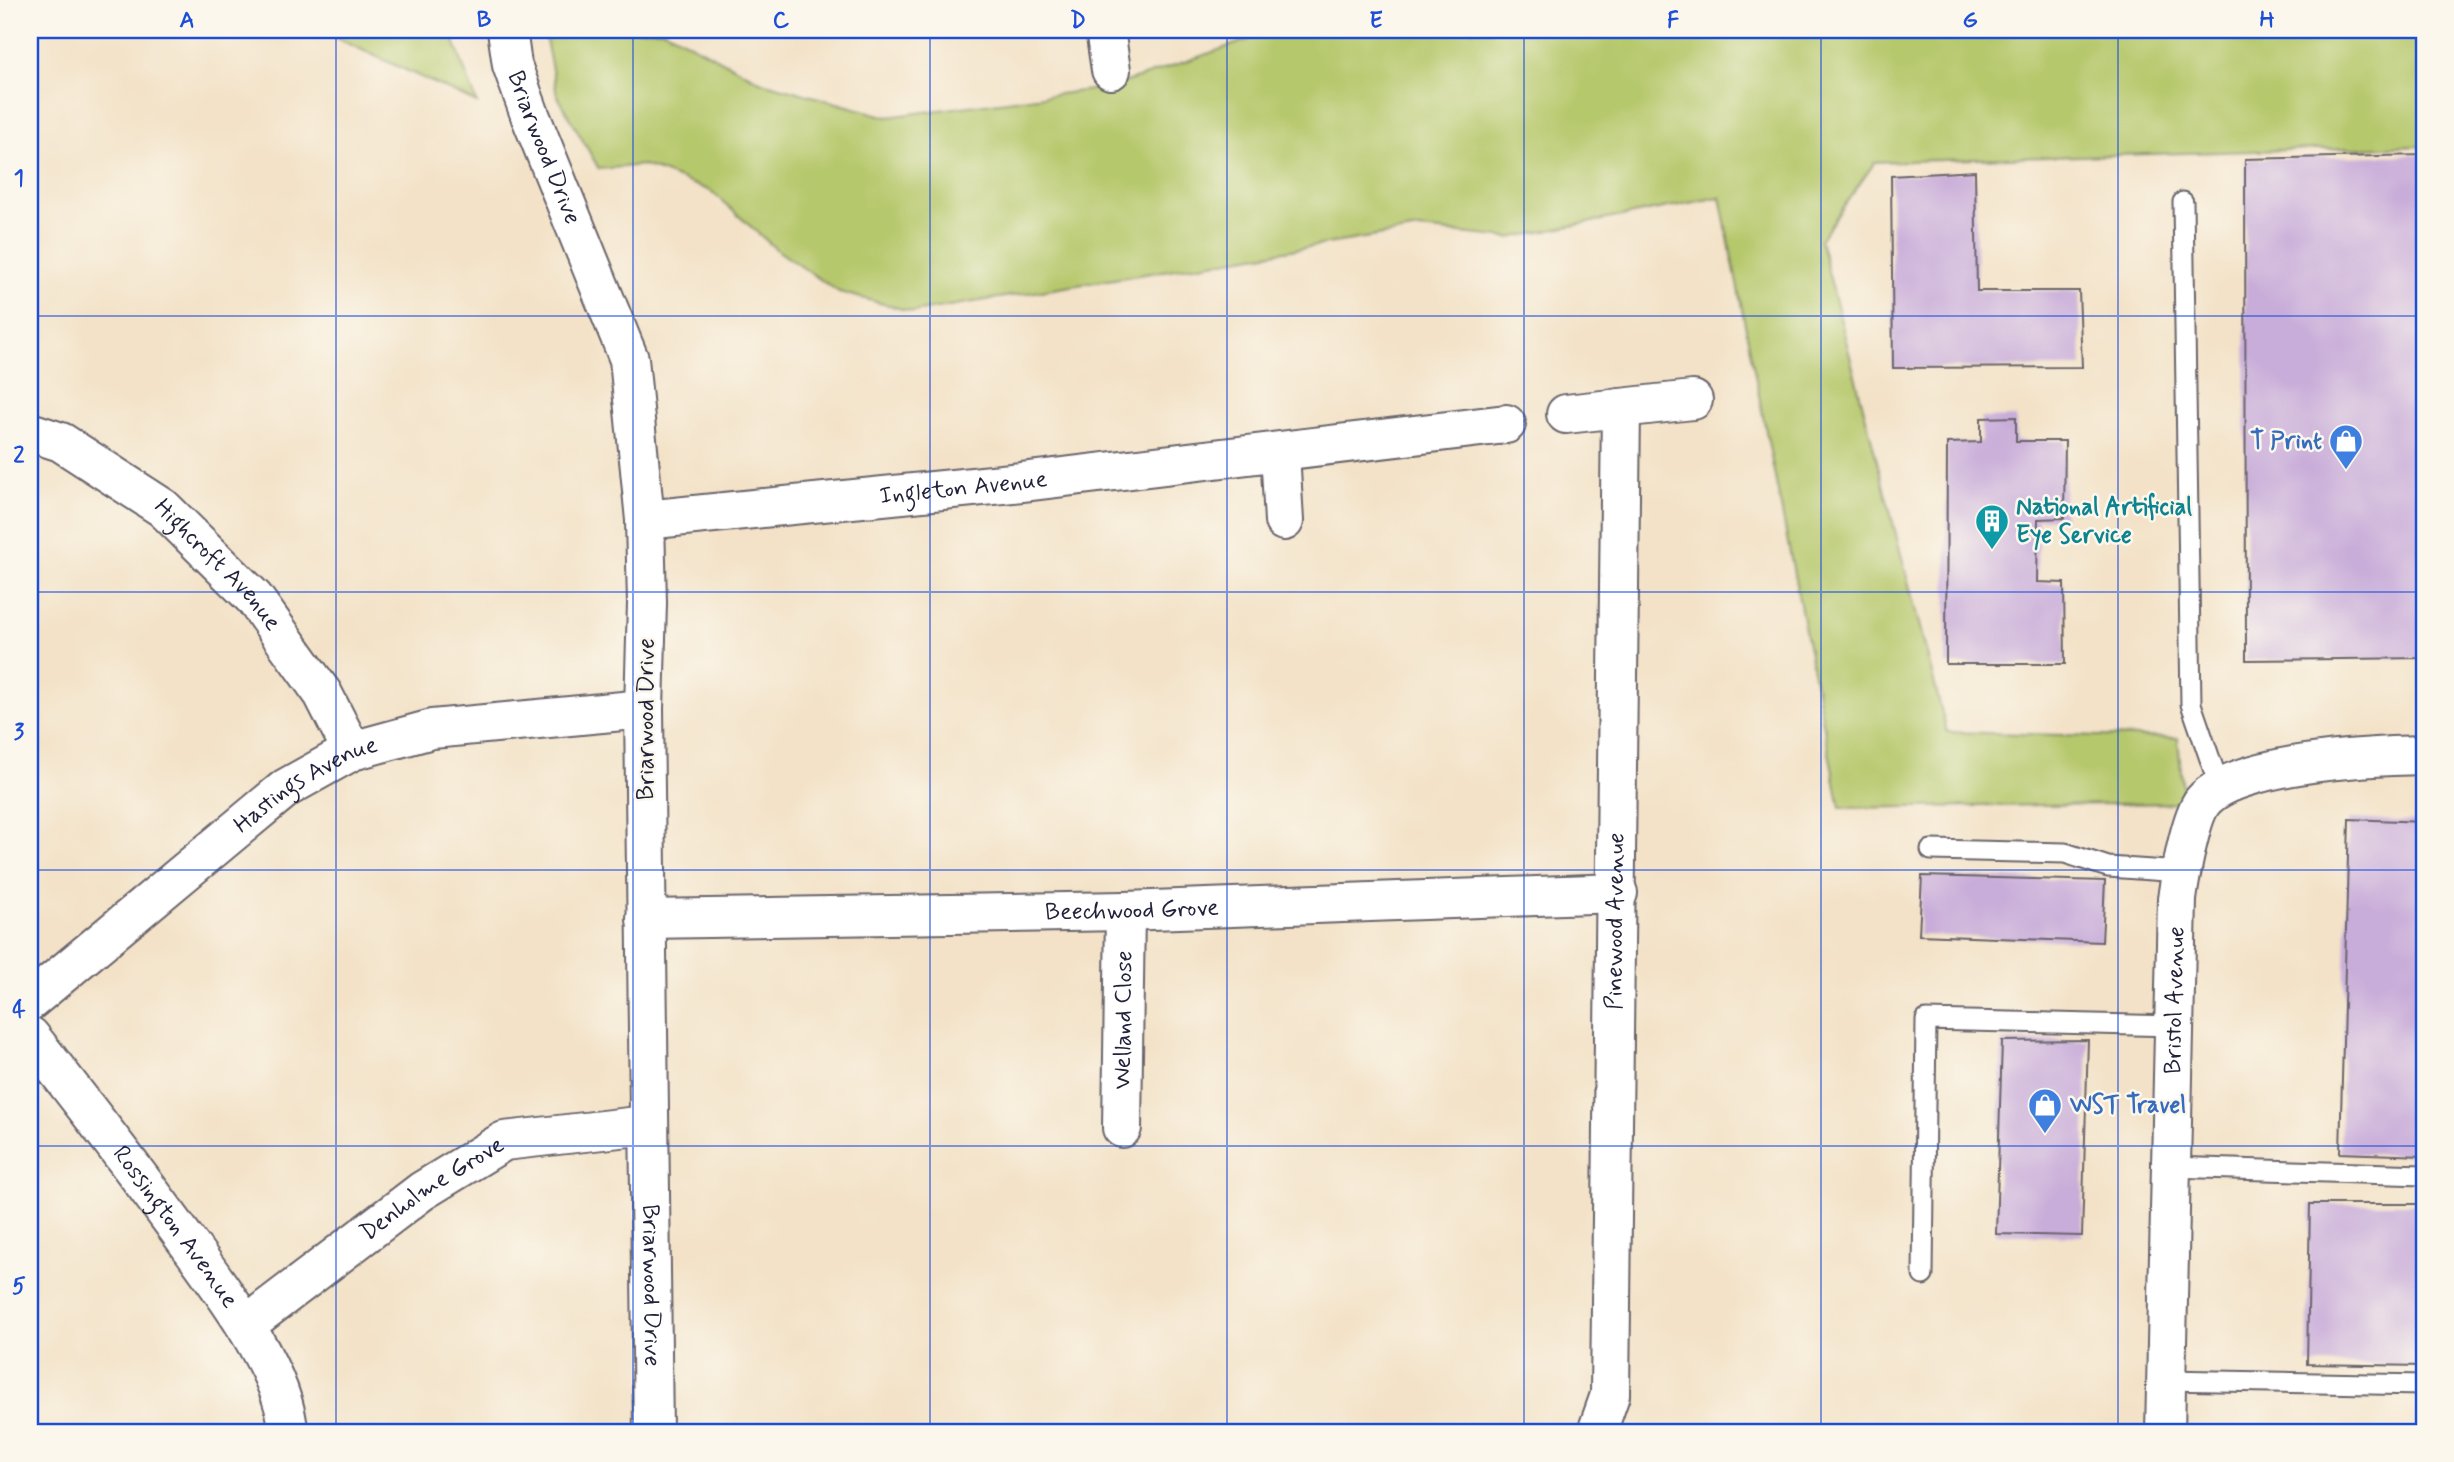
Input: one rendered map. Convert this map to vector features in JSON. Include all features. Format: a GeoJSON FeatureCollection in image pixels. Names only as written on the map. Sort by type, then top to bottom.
{"type":"FeatureCollection","features":[{"type":"Feature","properties":{"kind":"street","name":"Briarwood Drive"},"geometry":{"type":"LineString","coordinates":[[507,30],[512,65],[530,115],[629,359],[645,520],[647,1125],[653,1432]]}},
{"type":"Feature","properties":{"kind":"street"},"geometry":{"type":"LineString","coordinates":[[1105,30],[1111,69]]}},
{"type":"Feature","properties":{"kind":"street"},"geometry":{"type":"LineString","coordinates":[[1566,414],[1693,400]]}},
{"type":"Feature","properties":{"kind":"street","name":"Pinewood Avenue"},"geometry":{"type":"LineString","coordinates":[[1597,1432],[1610,1395],[1618,893],[1620,408]]}},
{"type":"Feature","properties":{"kind":"street","name":"Ingleton Avenue"},"geometry":{"type":"LineString","coordinates":[[645,520],[1280,452],[1506,424]]}},
{"type":"Feature","properties":{"kind":"street","name":"Highcroft Avenue"},"geometry":{"type":"LineString","coordinates":[[30,432],[61,442],[163,508],[236,580],[254,598],[323,694],[352,751]]}},
{"type":"Feature","properties":{"kind":"street"},"geometry":{"type":"LineString","coordinates":[[1280,452],[1284,521]]}},
{"type":"Feature","properties":{"kind":"street","name":"Hastings Avenue"},"geometry":{"type":"LineString","coordinates":[[30,1001],[286,788],[352,751],[432,729],[644,709]]}},
{"type":"Feature","properties":{"kind":"street","name":"Bristol Avenue"},"geometry":{"type":"LineString","coordinates":[[2165,1432],[2180,872],[2201,803],[2220,788],[2253,773],[2385,756],[2424,755]]}},
{"type":"Feature","properties":{"kind":"street","name":"Beechwood Grove"},"geometry":{"type":"LineString","coordinates":[[646,919],[1125,911],[1618,893]]}},
{"type":"Feature","properties":{"kind":"street","name":"Welland Close"},"geometry":{"type":"LineString","coordinates":[[1122,1128],[1125,911]]}},
{"type":"Feature","properties":{"kind":"street","name":"Rossington Avenue"},"geometry":{"type":"LineString","coordinates":[[30,1037],[104,1129],[246,1325],[288,1411],[288,1432]]}},
{"type":"Feature","properties":{"kind":"street","name":"Denholme Grove"},"geometry":{"type":"LineString","coordinates":[[246,1325],[422,1191],[504,1141],[647,1125]]}},
{"type":"Feature","properties":{"kind":"lane"},"geometry":{"type":"LineString","coordinates":[[2183,202],[2191,704],[2220,788]]}},
{"type":"Feature","properties":{"kind":"lane"},"geometry":{"type":"LineString","coordinates":[[1931,850],[2065,853],[2108,867],[2180,872]]}},
{"type":"Feature","properties":{"kind":"lane"},"geometry":{"type":"LineString","coordinates":[[1923,1275],[1926,1020],[2174,1026]]}},
{"type":"Feature","properties":{"kind":"lane"},"geometry":{"type":"LineString","coordinates":[[2171,1167],[2424,1175]]}},
{"type":"Feature","properties":{"kind":"lane"},"geometry":{"type":"LineString","coordinates":[[2165,1380],[2424,1385]]}},
{"type":"Feature","properties":{"kind":"green space"},"geometry":{"type":"Polygon","coordinates":[[[319,30],[450,30],[477,103],[319,30]]]}},
{"type":"Feature","properties":{"kind":"green space"},"geometry":{"type":"Polygon","coordinates":[[[544,30],[664,30],[762,82],[887,117],[1112,87],[1276,30],[2424,30],[2424,146],[1875,162],[1820,240],[1947,732],[2178,738],[2184,803],[1840,808],[1720,197],[1510,238],[1419,229],[913,312],[839,292],[777,250],[711,191],[644,165],[599,169],[557,95],[544,30]]]}},
{"type":"Feature","properties":{"kind":"building"},"geometry":{"type":"Polygon","coordinates":[[[2424,155],[2424,658],[2246,660],[2245,159],[2424,155]]]}},
{"type":"Feature","properties":{"kind":"building"},"geometry":{"type":"Polygon","coordinates":[[[1975,171],[1977,291],[2079,291],[2082,367],[1893,368],[1891,176],[1975,171]]]}},
{"type":"Feature","properties":{"kind":"building","name":"National Artificial Eye Service"},"geometry":{"type":"Polygon","coordinates":[[[2016,417],[2016,441],[2065,441],[2064,518],[2038,519],[2037,582],[2064,583],[2065,664],[1946,664],[1947,443],[1981,442],[1981,418],[2016,417]]]}},
{"type":"Feature","properties":{"kind":"building"},"geometry":{"type":"Polygon","coordinates":[[[2349,819],[2424,822],[2424,1156],[2340,1153],[2349,819]]]}},
{"type":"Feature","properties":{"kind":"building"},"geometry":{"type":"Polygon","coordinates":[[[1922,876],[2105,881],[2102,942],[1919,935],[1922,876]]]}},
{"type":"Feature","properties":{"kind":"building"},"geometry":{"type":"Polygon","coordinates":[[[2088,1040],[2082,1236],[1996,1234],[2002,1041],[2088,1040]]]}},
{"type":"Feature","properties":{"kind":"building"},"geometry":{"type":"Polygon","coordinates":[[[2310,1204],[2424,1204],[2424,1366],[2307,1364],[2310,1204]]]}},
{"type":"Feature","properties":{"kind":"place","name":"T Print"},"geometry":{"type":"Point","coordinates":[2346,471]}},
{"type":"Feature","properties":{"kind":"place","name":"National Artificial Eye Service"},"geometry":{"type":"Point","coordinates":[1992,551]}},
{"type":"Feature","properties":{"kind":"place","name":"WST Travel"},"geometry":{"type":"Point","coordinates":[2045,1135]}}]}
